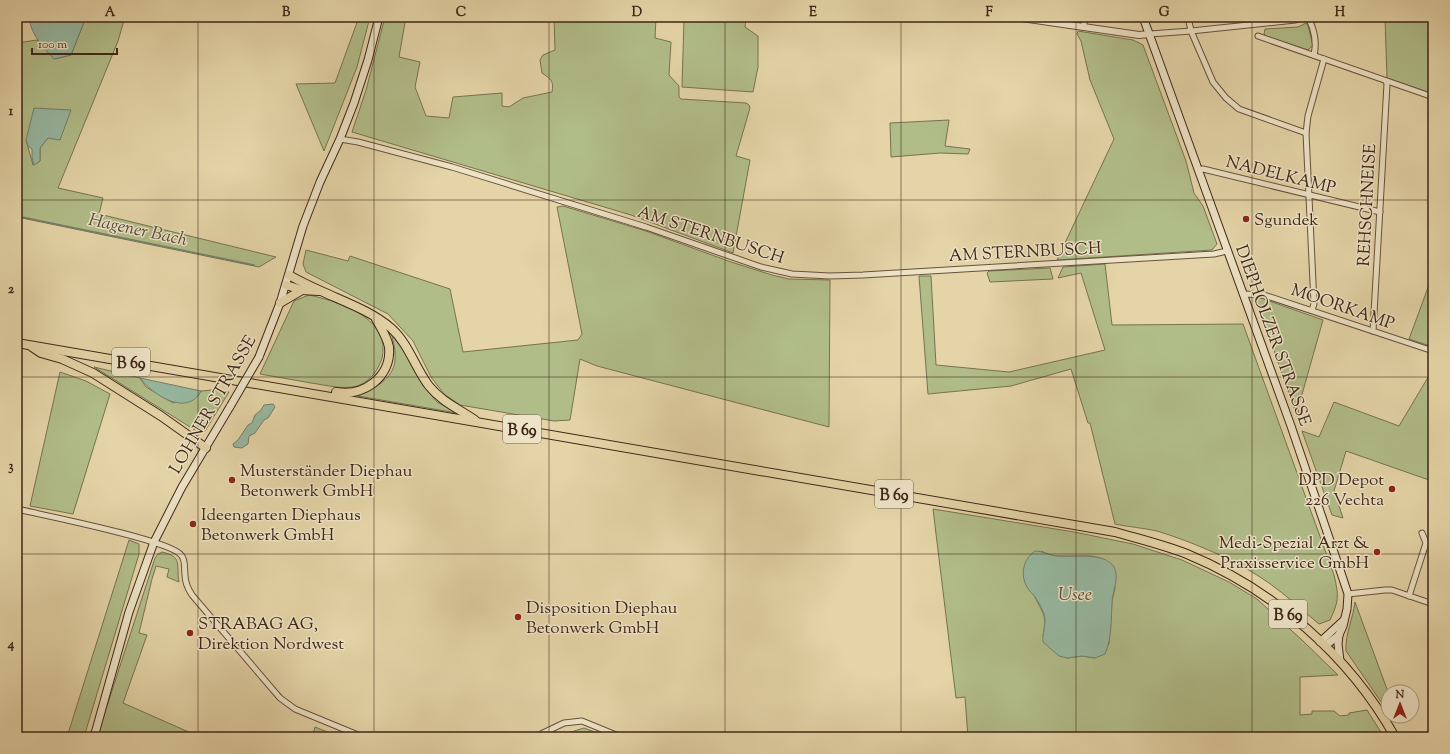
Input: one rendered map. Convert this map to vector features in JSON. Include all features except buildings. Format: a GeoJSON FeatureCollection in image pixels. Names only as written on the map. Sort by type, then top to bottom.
{"type":"FeatureCollection","features":[{"type":"Feature","properties":{"kind":"main road","name":"LOHNER STRASSE"},"geometry":{"type":"LineString","coordinates":[[94,737],[129,612],[154,542],[182,487],[251,373],[258,357],[280,303],[303,226],[354,103],[368,60],[379,17]]}},
{"type":"Feature","properties":{"kind":"main road","name":"DIEPHOLZER STRASSE"},"geometry":{"type":"LineString","coordinates":[[1144,17],[1242,294],[1291,426],[1348,594],[1347,608],[1339,635]]}},
{"type":"Feature","properties":{"kind":"main road"},"geometry":{"type":"LineString","coordinates":[[289,275],[321,292],[352,304],[390,327],[400,337],[424,378],[436,393],[451,406],[468,414],[478,422]]}},
{"type":"Feature","properties":{"kind":"main road"},"geometry":{"type":"LineString","coordinates":[[286,285],[302,290],[321,292]]}},
{"type":"Feature","properties":{"kind":"main road"},"geometry":{"type":"LineString","coordinates":[[280,303],[302,290]]}},
{"type":"Feature","properties":{"kind":"main road"},"geometry":{"type":"LineString","coordinates":[[305,392],[318,389],[343,394],[368,387],[379,379],[386,366],[389,347],[385,334],[376,318]]}},
{"type":"Feature","properties":{"kind":"main road","name":"B 69"},"geometry":{"type":"LineString","coordinates":[[17,343],[1115,532],[1162,545],[1187,554],[1216,568],[1260,593],[1290,615],[1323,644],[1340,662],[1371,700],[1394,737]]}},
{"type":"Feature","properties":{"kind":"main road"},"geometry":{"type":"LineString","coordinates":[[28,345],[93,374],[160,416],[206,448]]}},
{"type":"Feature","properties":{"kind":"main road"},"geometry":{"type":"LineString","coordinates":[[1323,644],[1344,620]]}},
{"type":"Feature","properties":{"kind":"main road"},"geometry":{"type":"LineString","coordinates":[[1323,644],[1339,635]]}},
{"type":"Feature","properties":{"kind":"main road"},"geometry":{"type":"LineString","coordinates":[[1339,635],[1338,644],[1340,662]]}},
{"type":"Feature","properties":{"kind":"street"},"geometry":{"type":"LineString","coordinates":[[1014,17],[1139,35],[1191,32],[1296,20],[1302,17]]}},
{"type":"Feature","properties":{"kind":"street"},"geometry":{"type":"LineString","coordinates":[[1084,17],[1084,27]]}},
{"type":"Feature","properties":{"kind":"street"},"geometry":{"type":"LineString","coordinates":[[1188,17],[1191,32],[1213,82],[1226,98],[1239,110],[1306,133]]}},
{"type":"Feature","properties":{"kind":"street"},"geometry":{"type":"LineString","coordinates":[[1308,17],[1316,42],[1314,56]]}},
{"type":"Feature","properties":{"kind":"street"},"geometry":{"type":"LineString","coordinates":[[1258,36],[1433,97]]}},
{"type":"Feature","properties":{"kind":"street"},"geometry":{"type":"LineString","coordinates":[[1312,310],[1314,304],[1306,133],[1308,116],[1324,59]]}},
{"type":"Feature","properties":{"kind":"street","name":"REHSCHNEISE"},"geometry":{"type":"LineString","coordinates":[[1373,330],[1386,81]]}},
{"type":"Feature","properties":{"kind":"street","name":"AM STERNBUSCH"},"geometry":{"type":"LineString","coordinates":[[340,139],[358,142],[452,168],[646,227],[761,267],[792,274],[830,276],[863,275],[1214,254],[1227,251]]}},
{"type":"Feature","properties":{"kind":"street","name":"NADELKAMP"},"geometry":{"type":"LineString","coordinates":[[1199,170],[1203,169],[1380,212]]}},
{"type":"Feature","properties":{"kind":"street","name":"MOORKAMP"},"geometry":{"type":"LineString","coordinates":[[1242,294],[1264,294],[1433,351]]}},
{"type":"Feature","properties":{"kind":"street"},"geometry":{"type":"LineString","coordinates":[[17,509],[127,534],[176,550],[181,554],[183,559],[186,583],[192,595],[288,706],[363,737]]}},
{"type":"Feature","properties":{"kind":"street"},"geometry":{"type":"LineString","coordinates":[[1409,596],[1426,543],[1422,533]]}},
{"type":"Feature","properties":{"kind":"street"},"geometry":{"type":"LineString","coordinates":[[1348,594],[1385,590],[1433,604]]}},
{"type":"Feature","properties":{"kind":"street"},"geometry":{"type":"LineString","coordinates":[[538,737],[541,734],[564,723],[582,721],[621,737]]}},
{"type":"Feature","properties":{"kind":"shaded area"},"geometry":{"type":"Polygon","coordinates":[[[86,17],[125,17],[118,41],[58,188],[103,198],[99,214],[276,257],[259,267],[17,217],[17,134],[19,134],[18,114],[22,104],[20,100],[17,105],[17,100],[20,99],[17,90],[17,43],[37,40],[55,59],[71,55],[86,17]],[[70,110],[26,140],[33,165],[40,161],[40,148],[70,110]]]}},
{"type":"Feature","properties":{"kind":"shaded area"},"geometry":{"type":"Polygon","coordinates":[[[359,17],[370,17],[357,67],[324,151],[296,84],[335,83],[359,17]]]}},
{"type":"Feature","properties":{"kind":"shaded area"},"geometry":{"type":"Polygon","coordinates":[[[385,17],[406,17],[399,57],[420,62],[415,87],[426,116],[449,118],[453,97],[502,93],[502,106],[509,107],[523,98],[552,92],[553,85],[550,79],[542,73],[540,60],[543,55],[555,50],[554,17],[656,17],[655,38],[671,42],[669,75],[679,86],[679,97],[681,99],[746,103],[750,108],[736,156],[750,160],[733,253],[631,215],[352,132],[366,90],[385,17]]]}},
{"type":"Feature","properties":{"kind":"shaded area"},"geometry":{"type":"Polygon","coordinates":[[[682,17],[746,17],[745,27],[758,36],[758,67],[753,92],[682,87],[684,19],[682,17]]]}},
{"type":"Feature","properties":{"kind":"shaded area"},"geometry":{"type":"Polygon","coordinates":[[[1385,17],[1433,17],[1433,94],[1387,78],[1385,17]]]}},
{"type":"Feature","properties":{"kind":"shaded area"},"geometry":{"type":"Polygon","coordinates":[[[1306,23],[1313,45],[1308,50],[1264,34],[1265,29],[1298,27],[1306,23]]]}},
{"type":"Feature","properties":{"kind":"shaded area"},"geometry":{"type":"Polygon","coordinates":[[[1078,31],[1133,40],[1143,45],[1186,161],[1194,193],[1203,206],[1217,244],[1212,250],[1057,260],[1114,139],[1090,80],[1081,41],[1077,34],[1078,31]]]}},
{"type":"Feature","properties":{"kind":"shaded area"},"geometry":{"type":"Polygon","coordinates":[[[949,120],[945,146],[970,149],[968,154],[940,153],[891,157],[890,123],[949,120]]]}},
{"type":"Feature","properties":{"kind":"shaded area"},"geometry":{"type":"Polygon","coordinates":[[[563,206],[646,231],[731,262],[772,275],[789,279],[830,280],[829,427],[597,366],[580,359],[570,420],[554,421],[460,405],[444,394],[431,377],[413,341],[388,314],[306,272],[303,264],[306,250],[348,261],[350,256],[450,289],[463,352],[578,340],[582,334],[557,207],[563,206]]]}},
{"type":"Feature","properties":{"kind":"shaded area"},"geometry":{"type":"Polygon","coordinates":[[[1105,264],[1112,325],[1243,324],[1334,575],[1337,588],[1337,603],[1330,620],[1319,624],[1269,583],[1243,567],[1215,553],[1157,531],[1115,524],[1090,423],[1088,423],[1071,369],[1011,386],[928,394],[919,276],[931,276],[936,365],[1009,372],[1105,350],[1081,273],[1058,278],[1063,267],[1105,264]]]}},
{"type":"Feature","properties":{"kind":"shaded area"},"geometry":{"type":"Polygon","coordinates":[[[1050,268],[1053,279],[990,282],[987,273],[989,271],[1050,268]]]}},
{"type":"Feature","properties":{"kind":"shaded area"},"geometry":{"type":"Polygon","coordinates":[[[1433,274],[1433,347],[1409,339],[1433,274]]]}},
{"type":"Feature","properties":{"kind":"shaded area"},"geometry":{"type":"Polygon","coordinates":[[[309,295],[343,305],[365,317],[374,325],[380,334],[383,352],[382,359],[378,367],[368,380],[357,386],[340,387],[260,374],[294,301],[309,295]]]}},
{"type":"Feature","properties":{"kind":"shaded area"},"geometry":{"type":"Polygon","coordinates":[[[1255,296],[1323,320],[1299,405],[1298,419],[1255,296]]]}},
{"type":"Feature","properties":{"kind":"shaded area"},"geometry":{"type":"Polygon","coordinates":[[[391,332],[401,344],[427,390],[437,402],[457,413],[358,396],[376,387],[391,373],[394,367],[395,357],[391,332]]]}},
{"type":"Feature","properties":{"kind":"shaded area"},"geometry":{"type":"Polygon","coordinates":[[[94,367],[140,378],[146,387],[173,403],[198,396],[201,391],[212,390],[229,392],[205,431],[198,432],[94,367]]]}},
{"type":"Feature","properties":{"kind":"shaded area"},"geometry":{"type":"Polygon","coordinates":[[[1433,369],[1433,473],[1429,480],[1346,451],[1334,491],[1343,518],[1332,515],[1302,431],[1319,437],[1334,402],[1399,426],[1433,369]]]}},
{"type":"Feature","properties":{"kind":"shaded area"},"geometry":{"type":"Polygon","coordinates":[[[60,372],[86,381],[110,394],[73,514],[30,506],[60,372]]]}},
{"type":"Feature","properties":{"kind":"shaded area"},"geometry":{"type":"Polygon","coordinates":[[[933,509],[1074,532],[1133,544],[1182,560],[1229,582],[1257,599],[1338,675],[1300,677],[1300,715],[1312,714],[1312,711],[1334,711],[1340,716],[1367,710],[1384,737],[968,737],[965,697],[956,698],[933,509]],[[1041,551],[1035,597],[1044,615],[1045,624],[1043,636],[1067,658],[1082,656],[1095,658],[1109,644],[1112,601],[1115,588],[1114,568],[1100,558],[1092,556],[1053,556],[1041,551]]]}},
{"type":"Feature","properties":{"kind":"shaded area"},"geometry":{"type":"Polygon","coordinates":[[[129,540],[139,544],[139,554],[84,737],[67,737],[129,540]]]}},
{"type":"Feature","properties":{"kind":"shaded area"},"geometry":{"type":"Polygon","coordinates":[[[162,552],[173,556],[176,559],[179,582],[167,577],[169,569],[156,566],[139,633],[147,635],[123,703],[200,737],[97,737],[155,558],[162,552]]]}},
{"type":"Feature","properties":{"kind":"shaded area"},"geometry":{"type":"Polygon","coordinates":[[[1355,602],[1385,684],[1380,684],[1380,700],[1346,651],[1347,639],[1355,602]]]}},
{"type":"Feature","properties":{"kind":"shaded area"},"geometry":{"type":"Polygon","coordinates":[[[315,727],[340,737],[312,737],[315,727]]]}},
{"type":"Feature","properties":{"kind":"shaded area"},"geometry":{"type":"Polygon","coordinates":[[[584,728],[608,737],[555,737],[584,728]]]}},
{"type":"Feature","properties":{"kind":"water"},"geometry":{"type":"Polygon","coordinates":[[[29,17],[86,17],[71,55],[54,59],[35,35],[29,17]]]}},
{"type":"Feature","properties":{"kind":"water"},"geometry":{"type":"Polygon","coordinates":[[[34,108],[71,110],[60,140],[48,138],[40,148],[40,161],[34,165],[32,149],[28,146],[26,140],[34,108]]]}},
{"type":"Feature","properties":{"kind":"water"},"geometry":{"type":"Polygon","coordinates":[[[140,378],[201,391],[195,399],[187,403],[179,403],[170,401],[153,391],[140,378]]]}},
{"type":"Feature","properties":{"kind":"water"},"geometry":{"type":"Polygon","coordinates":[[[273,404],[275,407],[268,418],[264,420],[255,433],[249,436],[248,444],[242,448],[234,447],[233,444],[238,440],[248,425],[252,423],[255,415],[264,405],[273,404]]]}},
{"type":"Feature","properties":{"kind":"water","name":"Usee"},"geometry":{"type":"Polygon","coordinates":[[[1035,551],[1056,556],[1095,557],[1109,562],[1114,567],[1116,571],[1116,580],[1112,599],[1110,635],[1105,654],[1095,658],[1082,656],[1067,658],[1059,656],[1043,642],[1045,621],[1044,614],[1037,600],[1027,587],[1023,572],[1025,563],[1035,551]]]}},
{"type":"Feature","properties":{"kind":"waterway","name":"Hagener Bach"},"geometry":{"type":"LineString","coordinates":[[17,216],[254,265]]}},
{"type":"Feature","properties":{"kind":"place","name":"Sgundek"},"geometry":{"type":"Point","coordinates":[1246,219]}},
{"type":"Feature","properties":{"kind":"place","name":"Musterständer Diephau Betonwerk GmbH"},"geometry":{"type":"Point","coordinates":[232,480]}},
{"type":"Feature","properties":{"kind":"place","name":"DPD Depot 226 Vechta"},"geometry":{"type":"Point","coordinates":[1392,489]}},
{"type":"Feature","properties":{"kind":"place","name":"Ideengarten Diephaus Betonwerk GmbH"},"geometry":{"type":"Point","coordinates":[193,524]}},
{"type":"Feature","properties":{"kind":"place","name":"Medi-Spezial Arzt & Praxisservice GmbH"},"geometry":{"type":"Point","coordinates":[1377,552]}},
{"type":"Feature","properties":{"kind":"place","name":"Disposition Diephau Betonwerk GmbH"},"geometry":{"type":"Point","coordinates":[518,617]}},
{"type":"Feature","properties":{"kind":"place","name":"STRABAG AG, Direktion Nordwest"},"geometry":{"type":"Point","coordinates":[190,633]}}]}
